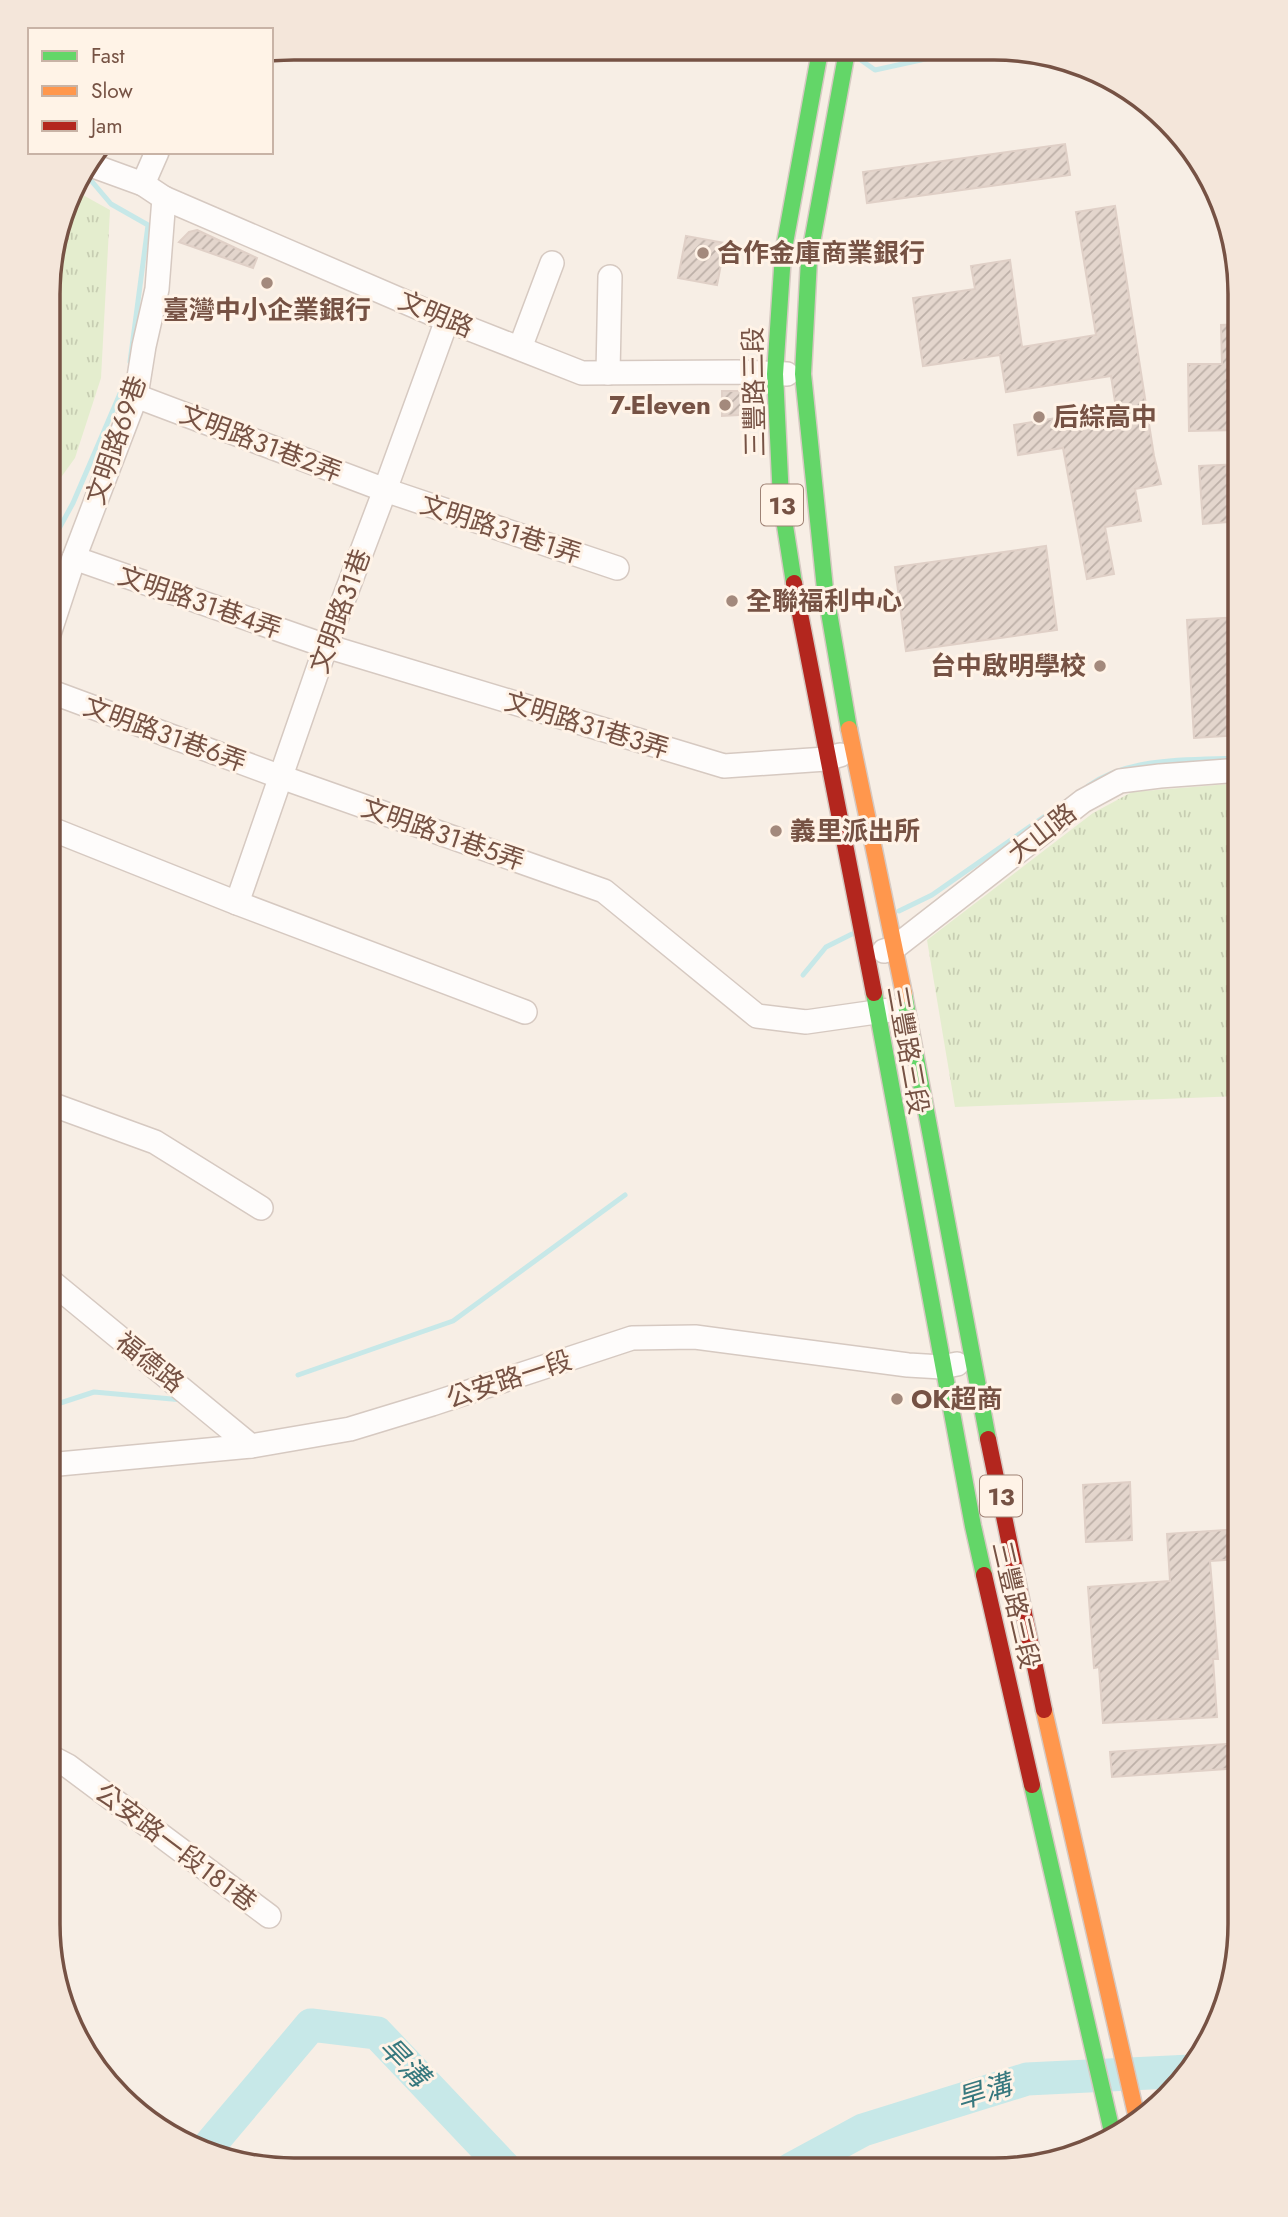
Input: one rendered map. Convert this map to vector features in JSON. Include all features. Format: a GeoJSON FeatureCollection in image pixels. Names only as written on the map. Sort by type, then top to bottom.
{"type":"FeatureCollection","features":[{"type":"Feature","properties":{"kind":"main road","name":"三豐路三段"},"geometry":{"type":"LineString","coordinates":[[814,60],[783,254],[775,374],[781,500],[826,759],[867,955],[973,1526],[1111,2126]]}},
{"type":"Feature","properties":{"kind":"main road","name":"三豐路三段"},"geometry":{"type":"LineString","coordinates":[[845,60],[809,258],[803,374],[825,589],[853,752],[907,1007],[972,1361],[1043,1707],[1135,2110]]}},
{"type":"Feature","properties":{"kind":"main road"},"geometry":{"type":"LineString","coordinates":[[1079,1986],[1104,1980]]}},
{"type":"Feature","properties":{"kind":"street"},"geometry":{"type":"LineString","coordinates":[[143,184],[156,154]]}},
{"type":"Feature","properties":{"kind":"street","name":"文明路"},"geometry":{"type":"LineString","coordinates":[[99,163],[143,184],[164,198],[447,320],[582,373],[803,374]]}},
{"type":"Feature","properties":{"kind":"street","name":"文明路69巷"},"geometry":{"type":"LineString","coordinates":[[60,601],[136,396],[144,346],[158,289],[164,198]]}},
{"type":"Feature","properties":{"kind":"street"},"geometry":{"type":"LineString","coordinates":[[520,348],[552,263]]}},
{"type":"Feature","properties":{"kind":"street"},"geometry":{"type":"LineString","coordinates":[[608,373],[610,277]]}},
{"type":"Feature","properties":{"kind":"street","name":"文明路31巷"},"geometry":{"type":"LineString","coordinates":[[237,903],[326,646],[447,320]]}},
{"type":"Feature","properties":{"kind":"street","name":"文明路31巷2弄"},"geometry":{"type":"LineString","coordinates":[[136,396],[386,490]]}},
{"type":"Feature","properties":{"kind":"street","name":"文明路31巷1弄"},"geometry":{"type":"LineString","coordinates":[[386,490],[617,568]]}},
{"type":"Feature","properties":{"kind":"street","name":"文明路31巷4弄"},"geometry":{"type":"LineString","coordinates":[[74,558],[326,646]]}},
{"type":"Feature","properties":{"kind":"street","name":"文明路31巷3弄"},"geometry":{"type":"LineString","coordinates":[[326,646],[724,766],[826,759],[853,752]]}},
{"type":"Feature","properties":{"kind":"street","name":"文明路31巷6弄"},"geometry":{"type":"LineString","coordinates":[[60,695],[282,777]]}},
{"type":"Feature","properties":{"kind":"street","name":"大山路"},"geometry":{"type":"LineString","coordinates":[[867,955],[894,948],[1083,801],[1120,781],[1228,771]]}},
{"type":"Feature","properties":{"kind":"street","name":"文明路31巷5弄"},"geometry":{"type":"LineString","coordinates":[[282,777],[604,891],[757,1016],[806,1022],[907,1007]]}},
{"type":"Feature","properties":{"kind":"street"},"geometry":{"type":"LineString","coordinates":[[60,832],[525,1012]]}},
{"type":"Feature","properties":{"kind":"street"},"geometry":{"type":"LineString","coordinates":[[60,1107],[155,1142],[261,1208]]}},
{"type":"Feature","properties":{"kind":"street","name":"福德路"},"geometry":{"type":"LineString","coordinates":[[60,1289],[251,1446]]}},
{"type":"Feature","properties":{"kind":"street","name":"公安路一段"},"geometry":{"type":"LineString","coordinates":[[60,1464],[251,1446],[350,1429],[632,1338],[695,1337],[908,1365],[943,1367],[972,1361]]}},
{"type":"Feature","properties":{"kind":"street","name":"公安路一段181巷"},"geometry":{"type":"LineString","coordinates":[[60,1762],[269,1916]]}},
{"type":"Feature","properties":{"kind":"green space"},"geometry":{"type":"Polygon","coordinates":[[[82,194],[110,210],[101,378],[75,458],[60,479],[62,263],[67,233],[82,194]]]}},
{"type":"Feature","properties":{"kind":"green space"},"geometry":{"type":"Polygon","coordinates":[[[1228,784],[1228,1096],[955,1107],[927,940],[1093,813],[1132,792],[1228,784]]]}},
{"type":"Feature","properties":{"kind":"building"},"geometry":{"type":"Polygon","coordinates":[[[1065,144],[1070,175],[867,203],[863,172],[1065,144]]]}},
{"type":"Feature","properties":{"kind":"building"},"geometry":{"type":"Polygon","coordinates":[[[1115,206],[1154,456],[1161,484],[1135,489],[1141,521],[1105,527],[1114,574],[1087,579],[1063,448],[1018,455],[1014,425],[1116,408],[1111,376],[1006,392],[1000,355],[923,366],[913,298],[975,289],[971,266],[1010,260],[1022,347],[1096,335],[1076,212],[1115,206]]]}},
{"type":"Feature","properties":{"kind":"building"},"geometry":{"type":"Polygon","coordinates":[[[197,230],[257,258],[253,268],[179,242],[189,232],[197,230]]]}},
{"type":"Feature","properties":{"kind":"building","name":"合作金庫商業銀行"},"geometry":{"type":"Polygon","coordinates":[[[686,236],[725,243],[717,285],[678,278],[686,236]]]}},
{"type":"Feature","properties":{"kind":"building"},"geometry":{"type":"Polygon","coordinates":[[[1221,325],[1228,325],[1228,430],[1189,431],[1188,364],[1222,364],[1221,325]]]}},
{"type":"Feature","properties":{"kind":"building"},"geometry":{"type":"Polygon","coordinates":[[[722,391],[748,393],[756,401],[757,414],[722,416],[722,391]]]}},
{"type":"Feature","properties":{"kind":"building"},"geometry":{"type":"Polygon","coordinates":[[[1228,465],[1228,522],[1203,524],[1199,466],[1228,465]]]}},
{"type":"Feature","properties":{"kind":"building"},"geometry":{"type":"Polygon","coordinates":[[[1046,546],[1057,630],[906,651],[895,567],[1046,546]]]}},
{"type":"Feature","properties":{"kind":"building"},"geometry":{"type":"Polygon","coordinates":[[[1228,618],[1228,736],[1194,738],[1187,620],[1228,618]]]}},
{"type":"Feature","properties":{"kind":"building"},"geometry":{"type":"Polygon","coordinates":[[[1130,1482],[1132,1540],[1086,1542],[1083,1485],[1130,1482]]]}},
{"type":"Feature","properties":{"kind":"building"},"geometry":{"type":"Polygon","coordinates":[[[1228,1530],[1228,1560],[1210,1561],[1218,1659],[1213,1659],[1217,1717],[1103,1723],[1099,1667],[1094,1668],[1088,1587],[1170,1581],[1167,1534],[1228,1530]]]}},
{"type":"Feature","properties":{"kind":"building"},"geometry":{"type":"Polygon","coordinates":[[[1228,1744],[1228,1769],[1112,1777],[1110,1752],[1228,1744]]]}},
{"type":"Feature","properties":{"kind":"waterway"},"geometry":{"type":"LineString","coordinates":[[861,60],[875,70],[921,60]]}},
{"type":"Feature","properties":{"kind":"waterway"},"geometry":{"type":"LineString","coordinates":[[90,179],[111,204],[148,225],[130,362]]}},
{"type":"Feature","properties":{"kind":"waterway"},"geometry":{"type":"LineString","coordinates":[[60,527],[73,503],[128,375]]}},
{"type":"Feature","properties":{"kind":"waterway"},"geometry":{"type":"LineString","coordinates":[[1088,786],[1105,776],[1142,764],[1228,758]]}},
{"type":"Feature","properties":{"kind":"waterway"},"geometry":{"type":"LineString","coordinates":[[899,911],[932,895],[1048,814]]}},
{"type":"Feature","properties":{"kind":"waterway"},"geometry":{"type":"LineString","coordinates":[[803,975],[826,947],[852,934]]}},
{"type":"Feature","properties":{"kind":"waterway"},"geometry":{"type":"LineString","coordinates":[[298,1375],[453,1321],[625,1195]]}},
{"type":"Feature","properties":{"kind":"waterway"},"geometry":{"type":"LineString","coordinates":[[60,1403],[94,1392],[183,1400]]}},
{"type":"Feature","properties":{"kind":"waterway","name":"旱溝"},"geometry":{"type":"LineString","coordinates":[[212,2143],[311,2025],[377,2033],[496,2158]]}},
{"type":"Feature","properties":{"kind":"waterway","name":"旱溝"},"geometry":{"type":"LineString","coordinates":[[811,2158],[863,2130],[1027,2079],[1175,2072]]}},
{"type":"Feature","properties":{"kind":"traffic: fast"},"geometry":{"type":"LineString","coordinates":[[794,583],[781,500],[775,374],[783,254],[818,60]]}},
{"type":"Feature","properties":{"kind":"traffic: fast"},"geometry":{"type":"LineString","coordinates":[[845,60],[809,259],[803,374],[825,589],[849,729]]}},
{"type":"Feature","properties":{"kind":"traffic: fast"},"geometry":{"type":"LineString","coordinates":[[874,993],[984,1575]]}},
{"type":"Feature","properties":{"kind":"traffic: fast"},"geometry":{"type":"LineString","coordinates":[[904,994],[988,1439]]}},
{"type":"Feature","properties":{"kind":"traffic: fast"},"geometry":{"type":"LineString","coordinates":[[1032,1785],[1111,2126]]}},
{"type":"Feature","properties":{"kind":"traffic: slow"},"geometry":{"type":"LineString","coordinates":[[849,729],[904,994]]}},
{"type":"Feature","properties":{"kind":"traffic: slow"},"geometry":{"type":"LineString","coordinates":[[1044,1710],[1135,2110]]}},
{"type":"Feature","properties":{"kind":"traffic: jam"},"geometry":{"type":"LineString","coordinates":[[794,583],[874,993]]}},
{"type":"Feature","properties":{"kind":"traffic: jam"},"geometry":{"type":"LineString","coordinates":[[988,1439],[1044,1710]]}},
{"type":"Feature","properties":{"kind":"traffic: jam"},"geometry":{"type":"LineString","coordinates":[[984,1575],[1032,1785]]}},
{"type":"Feature","properties":{"kind":"place","name":"合作金庫商業銀行"},"geometry":{"type":"Point","coordinates":[703,253]}},
{"type":"Feature","properties":{"kind":"place","name":"臺灣中小企業銀行"},"geometry":{"type":"Point","coordinates":[267,283]}},
{"type":"Feature","properties":{"kind":"place","name":"7-Eleven"},"geometry":{"type":"Point","coordinates":[725,405]}},
{"type":"Feature","properties":{"kind":"place","name":"后綜高中"},"geometry":{"type":"Point","coordinates":[1039,417]}},
{"type":"Feature","properties":{"kind":"place","name":"全聯福利中心"},"geometry":{"type":"Point","coordinates":[732,601]}},
{"type":"Feature","properties":{"kind":"place","name":"台中啟明學校"},"geometry":{"type":"Point","coordinates":[1100,666]}},
{"type":"Feature","properties":{"kind":"place","name":"義里派出所"},"geometry":{"type":"Point","coordinates":[776,831]}},
{"type":"Feature","properties":{"kind":"place","name":"OK超商"},"geometry":{"type":"Point","coordinates":[897,1399]}}]}
